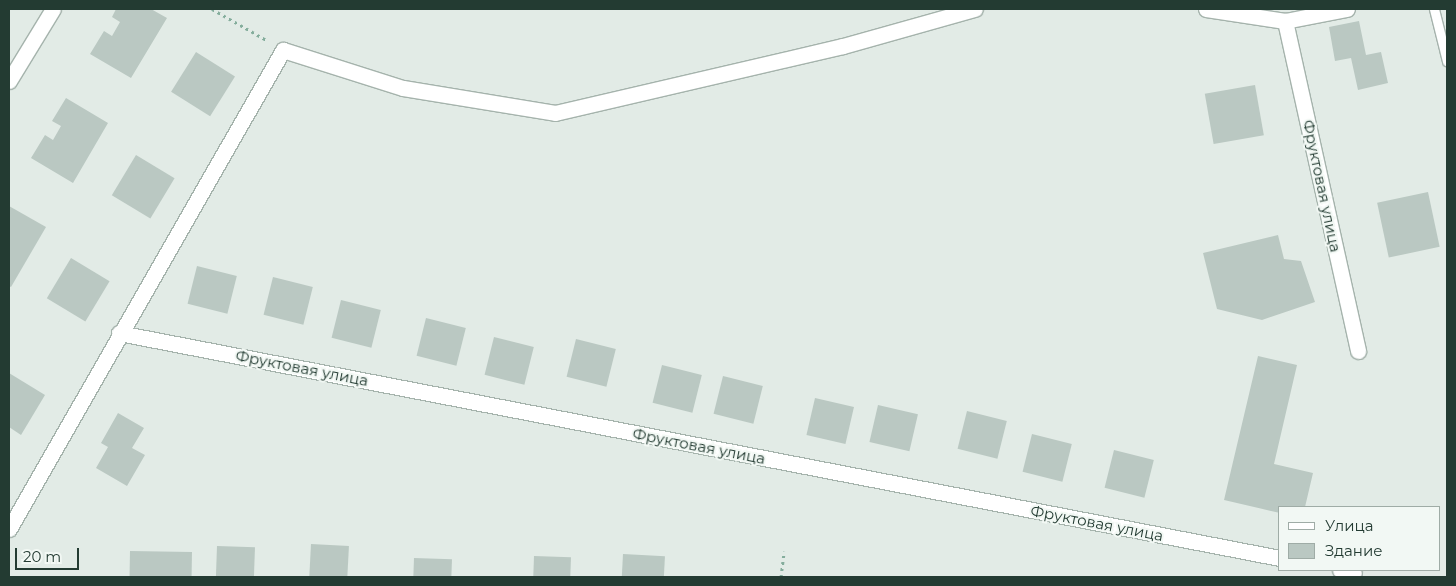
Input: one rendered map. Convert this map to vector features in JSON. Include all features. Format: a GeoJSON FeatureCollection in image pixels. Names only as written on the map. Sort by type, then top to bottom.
{"type":"FeatureCollection","features":[{"type":"Feature","properties":{"kind":"street"},"geometry":{"type":"LineString","coordinates":[[9,80],[53,9]]}},
{"type":"Feature","properties":{"kind":"street"},"geometry":{"type":"LineString","coordinates":[[1206,9],[1286,21],[1323,12],[1347,9]]}},
{"type":"Feature","properties":{"kind":"street"},"geometry":{"type":"LineString","coordinates":[[9,529],[119,333],[283,50],[403,88],[555,114],[843,46],[968,10]]}},
{"type":"Feature","properties":{"kind":"street","name":"Фруктовая улица"},"geometry":{"type":"LineString","coordinates":[[1286,21],[1358,351]]}},
{"type":"Feature","properties":{"kind":"street","name":"Фруктовая улица"},"geometry":{"type":"LineString","coordinates":[[119,333],[1278,558]]}},
{"type":"Feature","properties":{"kind":"lane"},"geometry":{"type":"LineString","coordinates":[[1434,9],[1447,61]]}},
{"type":"Feature","properties":{"kind":"path"},"geometry":{"type":"LineString","coordinates":[[212,9],[283,50]]}},
{"type":"Feature","properties":{"kind":"path"},"geometry":{"type":"LineString","coordinates":[[782,577],[784,551]]}},
{"type":"Feature","properties":{"kind":"building"},"geometry":{"type":"Polygon","coordinates":[[[116,9],[151,9],[167,18],[131,78],[90,54],[104,31],[112,36],[120,22],[112,17],[116,9]]]}},
{"type":"Feature","properties":{"kind":"building"},"geometry":{"type":"Polygon","coordinates":[[[1359,21],[1366,55],[1381,52],[1388,83],[1358,90],[1351,58],[1335,61],[1329,27],[1359,21]]]}},
{"type":"Feature","properties":{"kind":"building"},"geometry":{"type":"Polygon","coordinates":[[[196,52],[235,76],[210,116],[171,92],[196,52]]]}},
{"type":"Feature","properties":{"kind":"building"},"geometry":{"type":"Polygon","coordinates":[[[1255,85],[1264,135],[1214,144],[1205,94],[1255,85]]]}},
{"type":"Feature","properties":{"kind":"building"},"geometry":{"type":"Polygon","coordinates":[[[66,98],[108,123],[73,183],[31,158],[45,135],[53,140],[61,126],[52,121],[66,98]]]}},
{"type":"Feature","properties":{"kind":"building"},"geometry":{"type":"Polygon","coordinates":[[[136,155],[175,178],[150,218],[112,195],[136,155]]]}},
{"type":"Feature","properties":{"kind":"building"},"geometry":{"type":"Polygon","coordinates":[[[1428,192],[1440,247],[1389,258],[1377,203],[1428,192]]]}},
{"type":"Feature","properties":{"kind":"building"},"geometry":{"type":"Polygon","coordinates":[[[9,206],[46,227],[11,287],[9,286],[9,206]]]}},
{"type":"Feature","properties":{"kind":"building"},"geometry":{"type":"Polygon","coordinates":[[[1278,235],[1284,259],[1301,261],[1315,302],[1262,320],[1217,309],[1203,253],[1278,235]]]}},
{"type":"Feature","properties":{"kind":"building"},"geometry":{"type":"Polygon","coordinates":[[[71,258],[110,281],[85,321],[47,298],[71,258]]]}},
{"type":"Feature","properties":{"kind":"building"},"geometry":{"type":"Polygon","coordinates":[[[197,266],[237,276],[227,314],[188,304],[197,266]]]}},
{"type":"Feature","properties":{"kind":"building"},"geometry":{"type":"Polygon","coordinates":[[[273,277],[313,287],[303,325],[264,315],[273,277]]]}},
{"type":"Feature","properties":{"kind":"building"},"geometry":{"type":"Polygon","coordinates":[[[341,300],[381,310],[371,348],[332,338],[341,300]]]}},
{"type":"Feature","properties":{"kind":"building"},"geometry":{"type":"Polygon","coordinates":[[[426,318],[466,328],[456,366],[417,356],[426,318]]]}},
{"type":"Feature","properties":{"kind":"building"},"geometry":{"type":"Polygon","coordinates":[[[494,337],[534,347],[524,385],[485,375],[494,337]]]}},
{"type":"Feature","properties":{"kind":"building"},"geometry":{"type":"Polygon","coordinates":[[[576,339],[616,349],[606,387],[567,377],[576,339]]]}},
{"type":"Feature","properties":{"kind":"building"},"geometry":{"type":"Polygon","coordinates":[[[1258,356],[1297,365],[1274,464],[1313,473],[1305,506],[1278,506],[1278,513],[1224,500],[1258,356]]]}},
{"type":"Feature","properties":{"kind":"building"},"geometry":{"type":"Polygon","coordinates":[[[662,365],[702,375],[692,413],[653,403],[662,365]]]}},
{"type":"Feature","properties":{"kind":"building"},"geometry":{"type":"Polygon","coordinates":[[[9,373],[45,395],[21,435],[9,427],[9,373]]]}},
{"type":"Feature","properties":{"kind":"building"},"geometry":{"type":"Polygon","coordinates":[[[723,376],[763,386],[753,424],[714,414],[723,376]]]}},
{"type":"Feature","properties":{"kind":"building"},"geometry":{"type":"Polygon","coordinates":[[[815,398],[854,407],[845,444],[806,435],[815,398]]]}},
{"type":"Feature","properties":{"kind":"building"},"geometry":{"type":"Polygon","coordinates":[[[878,405],[918,414],[909,451],[869,442],[878,405]]]}},
{"type":"Feature","properties":{"kind":"building"},"geometry":{"type":"Polygon","coordinates":[[[967,411],[1007,421],[997,459],[958,449],[967,411]]]}},
{"type":"Feature","properties":{"kind":"building"},"geometry":{"type":"Polygon","coordinates":[[[118,413],[144,428],[132,448],[145,455],[127,486],[96,468],[108,447],[101,443],[118,413]]]}},
{"type":"Feature","properties":{"kind":"building"},"geometry":{"type":"Polygon","coordinates":[[[1032,434],[1072,444],[1062,482],[1023,472],[1032,434]]]}},
{"type":"Feature","properties":{"kind":"building"},"geometry":{"type":"Polygon","coordinates":[[[1114,450],[1154,460],[1144,498],[1105,488],[1114,450]]]}},
{"type":"Feature","properties":{"kind":"building"},"geometry":{"type":"Polygon","coordinates":[[[311,544],[349,546],[347,577],[309,577],[311,544]]]}},
{"type":"Feature","properties":{"kind":"building"},"geometry":{"type":"Polygon","coordinates":[[[217,546],[255,547],[254,577],[216,577],[217,546]]]}},
{"type":"Feature","properties":{"kind":"building"},"geometry":{"type":"Polygon","coordinates":[[[130,551],[192,552],[192,577],[130,577],[130,551]]]}},
{"type":"Feature","properties":{"kind":"building"},"geometry":{"type":"Polygon","coordinates":[[[623,554],[665,556],[664,577],[622,577],[623,554]]]}},
{"type":"Feature","properties":{"kind":"building"},"geometry":{"type":"Polygon","coordinates":[[[534,556],[571,557],[570,577],[533,577],[534,556]]]}},
{"type":"Feature","properties":{"kind":"building"},"geometry":{"type":"Polygon","coordinates":[[[414,558],[452,559],[451,577],[413,577],[414,558]]]}}]}
